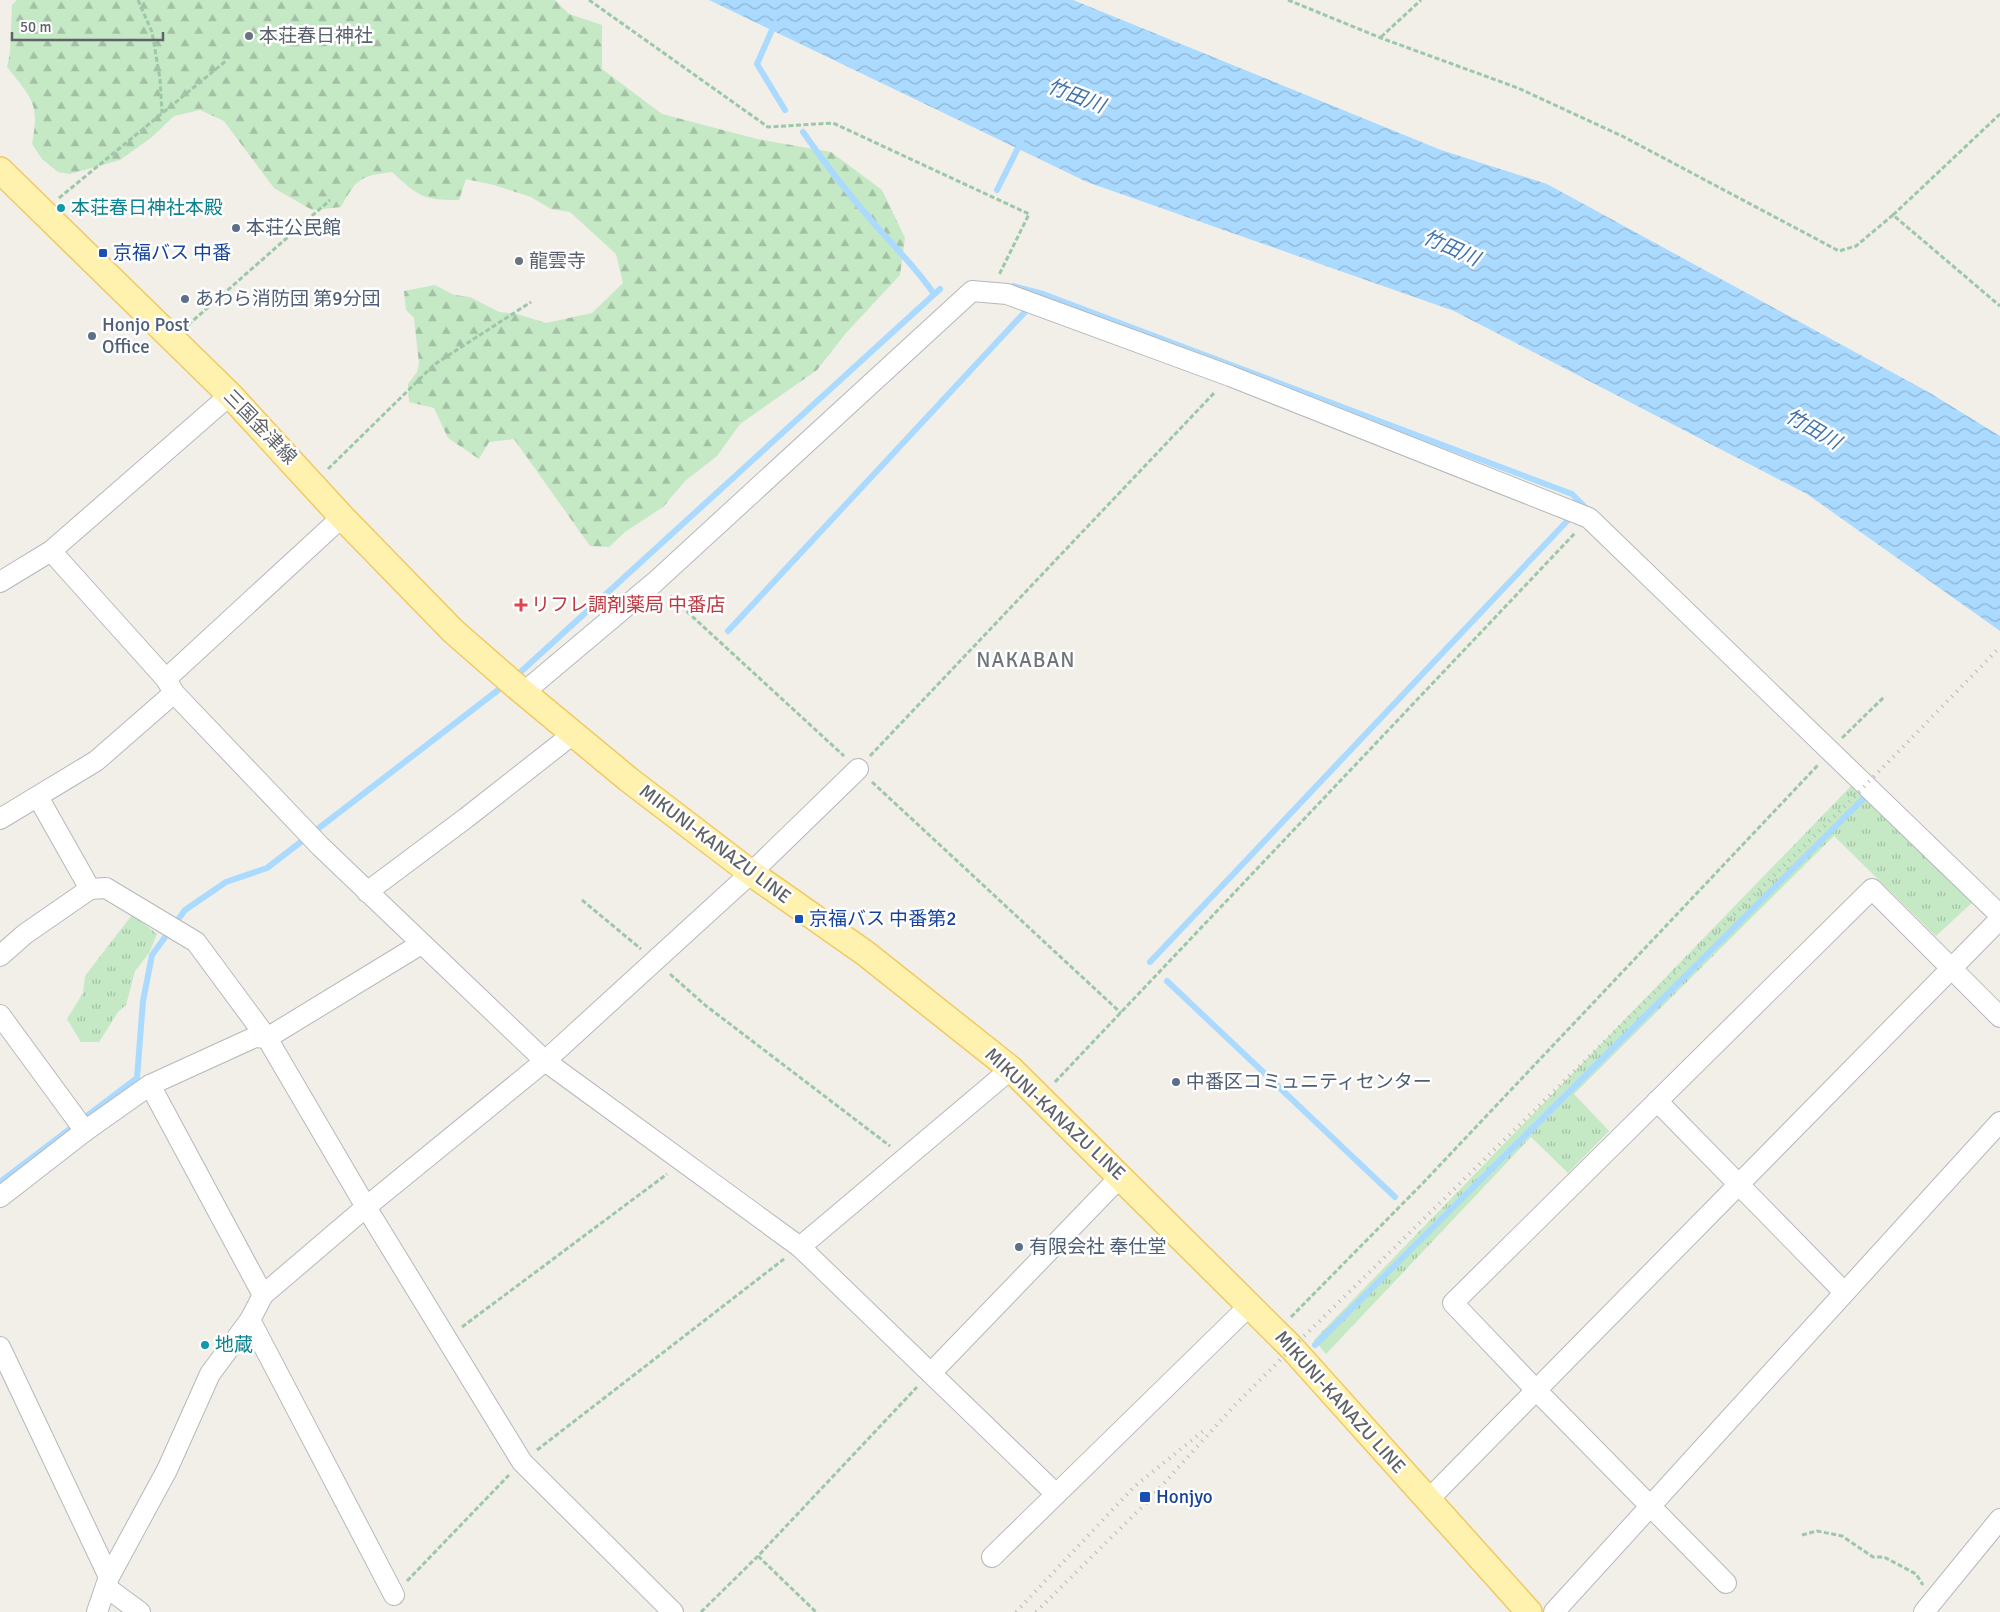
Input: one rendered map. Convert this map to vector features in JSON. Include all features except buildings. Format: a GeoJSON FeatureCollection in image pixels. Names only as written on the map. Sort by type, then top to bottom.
{"type":"FeatureCollection","features":[{"type":"Feature","properties":{"kind":"main road","name":"三国金津線"},"geometry":{"type":"LineString","coordinates":[[0,170],[230,395],[313,483],[342,517],[453,631],[514,685]]}},
{"type":"Feature","properties":{"kind":"main road","name":"MIKUNI-KANAZU LINE"},"geometry":{"type":"LineString","coordinates":[[514,685],[573,734],[751,873],[865,953],[1011,1069],[1277,1332],[1529,1612]]}},
{"type":"Feature","properties":{"kind":"street"},"geometry":{"type":"LineString","coordinates":[[514,685],[655,582],[972,292],[1007,294],[1230,376],[1589,518],[2000,917],[1428,1500]]}},
{"type":"Feature","properties":{"kind":"street"},"geometry":{"type":"LineString","coordinates":[[0,582],[51,551],[230,395]]}},
{"type":"Feature","properties":{"kind":"street"},"geometry":{"type":"LineString","coordinates":[[0,819],[96,760],[342,517]]}},
{"type":"Feature","properties":{"kind":"street"},"geometry":{"type":"LineString","coordinates":[[51,551],[170,686],[325,851],[545,1061],[800,1247],[1056,1494]]}},
{"type":"Feature","properties":{"kind":"street"},"geometry":{"type":"LineString","coordinates":[[367,892],[466,818],[573,734]]}},
{"type":"Feature","properties":{"kind":"street"},"geometry":{"type":"LineString","coordinates":[[97,1612],[108,1582],[167,1470],[210,1374],[250,1320],[264,1295],[366,1207],[545,1061],[751,873],[858,769]]}},
{"type":"Feature","properties":{"kind":"street"},"geometry":{"type":"LineString","coordinates":[[38,796],[90,890]]}},
{"type":"Feature","properties":{"kind":"street"},"geometry":{"type":"LineString","coordinates":[[0,956],[25,934],[90,890],[106,888],[196,942],[267,1038],[366,1207],[522,1462],[673,1612]]}},
{"type":"Feature","properties":{"kind":"street"},"geometry":{"type":"LineString","coordinates":[[1726,1583],[1652,1506],[1535,1390],[1453,1303],[1872,889],[2000,1017]]}},
{"type":"Feature","properties":{"kind":"street"},"geometry":{"type":"LineString","coordinates":[[0,1196],[79,1124],[150,1085],[255,1037],[267,1038],[421,944]]}},
{"type":"Feature","properties":{"kind":"street"},"geometry":{"type":"LineString","coordinates":[[0,1015],[79,1124]]}},
{"type":"Feature","properties":{"kind":"street"},"geometry":{"type":"LineString","coordinates":[[800,1247],[1011,1069]]}},
{"type":"Feature","properties":{"kind":"street"},"geometry":{"type":"LineString","coordinates":[[150,1085],[264,1295]]}},
{"type":"Feature","properties":{"kind":"street"},"geometry":{"type":"LineString","coordinates":[[1657,1101],[1844,1292]]}},
{"type":"Feature","properties":{"kind":"street"},"geometry":{"type":"LineString","coordinates":[[1554,1612],[2000,1122]]}},
{"type":"Feature","properties":{"kind":"street"},"geometry":{"type":"LineString","coordinates":[[931,1373],[1121,1176]]}},
{"type":"Feature","properties":{"kind":"street"},"geometry":{"type":"LineString","coordinates":[[992,1557],[1250,1305]]}},
{"type":"Feature","properties":{"kind":"street"},"geometry":{"type":"LineString","coordinates":[[250,1320],[394,1595]]}},
{"type":"Feature","properties":{"kind":"street"},"geometry":{"type":"LineString","coordinates":[[0,1347],[108,1582],[140,1612]]}},
{"type":"Feature","properties":{"kind":"street"},"geometry":{"type":"LineString","coordinates":[[1929,1606],[2000,1519]]}},
{"type":"Feature","properties":{"kind":"path"},"geometry":{"type":"LineString","coordinates":[[138,0],[152,32],[160,79],[162,113]]}},
{"type":"Feature","properties":{"kind":"path"},"geometry":{"type":"LineString","coordinates":[[589,0],[768,127],[832,122],[1029,214],[997,278],[972,292]]}},
{"type":"Feature","properties":{"kind":"path"},"geometry":{"type":"LineString","coordinates":[[1288,0],[1381,38],[1518,88],[1615,133],[1839,251],[1856,246],[1893,215],[2000,114]]}},
{"type":"Feature","properties":{"kind":"path"},"geometry":{"type":"LineString","coordinates":[[1381,38],[1421,0]]}},
{"type":"Feature","properties":{"kind":"path"},"geometry":{"type":"LineString","coordinates":[[42,213],[226,60]]}},
{"type":"Feature","properties":{"kind":"path"},"geometry":{"type":"LineString","coordinates":[[172,339],[330,200]]}},
{"type":"Feature","properties":{"kind":"path"},"geometry":{"type":"LineString","coordinates":[[1893,215],[2000,306]]}},
{"type":"Feature","properties":{"kind":"path"},"geometry":{"type":"LineString","coordinates":[[313,483],[435,364],[531,302]]}},
{"type":"Feature","properties":{"kind":"path"},"geometry":{"type":"LineString","coordinates":[[858,769],[1230,376]]}},
{"type":"Feature","properties":{"kind":"path"},"geometry":{"type":"LineString","coordinates":[[1040,1098],[1589,518]]}},
{"type":"Feature","properties":{"kind":"path"},"geometry":{"type":"LineString","coordinates":[[655,582],[1121,1013]]}},
{"type":"Feature","properties":{"kind":"path"},"geometry":{"type":"LineString","coordinates":[[1277,1332],[1423,1183],[1815,769],[1830,750],[1885,696]]}},
{"type":"Feature","properties":{"kind":"path"},"geometry":{"type":"LineString","coordinates":[[582,900],[656,961],[705,1005],[857,1119],[906,1159]]}},
{"type":"Feature","properties":{"kind":"path"},"geometry":{"type":"LineString","coordinates":[[446,1338],[684,1162]]}},
{"type":"Feature","properties":{"kind":"path"},"geometry":{"type":"LineString","coordinates":[[394,1595],[522,1462],[800,1247]]}},
{"type":"Feature","properties":{"kind":"path"},"geometry":{"type":"LineString","coordinates":[[701,1612],[758,1556],[931,1373]]}},
{"type":"Feature","properties":{"kind":"path"},"geometry":{"type":"LineString","coordinates":[[1802,1535],[1817,1531],[1842,1536],[1873,1557],[1884,1557],[1916,1574],[1929,1606]]}},
{"type":"Feature","properties":{"kind":"path"},"geometry":{"type":"LineString","coordinates":[[758,1556],[816,1612]]}},
{"type":"Feature","properties":{"kind":"green space"},"geometry":{"type":"Polygon","coordinates":[[[17,0],[555,0],[569,14],[602,25],[602,69],[662,114],[757,139],[831,152],[882,190],[905,238],[900,275],[846,333],[817,370],[740,424],[717,456],[685,481],[663,507],[625,532],[609,547],[590,546],[514,439],[489,442],[479,459],[448,438],[434,408],[409,402],[408,384],[417,372],[419,363],[414,318],[406,310],[404,291],[435,285],[454,295],[470,297],[499,312],[517,314],[546,323],[592,313],[623,283],[616,254],[570,212],[551,209],[531,197],[494,185],[466,179],[459,200],[447,200],[429,198],[416,192],[392,172],[373,175],[366,177],[356,184],[341,207],[312,210],[274,188],[224,121],[200,110],[174,116],[152,137],[120,160],[70,174],[58,172],[42,159],[32,144],[35,119],[32,102],[7,67],[10,53],[12,5],[17,0]]]}},
{"type":"Feature","properties":{"kind":"green space"},"geometry":{"type":"Polygon","coordinates":[[[1854,783],[1976,899],[1936,936],[1834,836],[1574,1094],[1609,1131],[1568,1173],[1531,1137],[1326,1354],[1314,1340],[1854,783]]]}},
{"type":"Feature","properties":{"kind":"green space"},"geometry":{"type":"Polygon","coordinates":[[[132,915],[157,934],[149,953],[135,971],[126,1005],[118,1012],[99,1042],[81,1042],[67,1019],[83,993],[85,976],[132,915]]]}},
{"type":"Feature","properties":{"kind":"water","name":"竹田川"},"geometry":{"type":"Polygon","coordinates":[[[709,0],[1073,0],[1441,150],[1547,184],[1930,393],[2000,436],[2000,631],[1807,494],[1454,311],[1087,182],[709,0]]]}},
{"type":"Feature","properties":{"kind":"waterway"},"geometry":{"type":"LineString","coordinates":[[775,23],[757,64],[785,110]]}},
{"type":"Feature","properties":{"kind":"waterway"},"geometry":{"type":"LineString","coordinates":[[803,132],[848,192],[934,294]]}},
{"type":"Feature","properties":{"kind":"waterway"},"geometry":{"type":"LineString","coordinates":[[997,190],[1021,142]]}},
{"type":"Feature","properties":{"kind":"waterway"},"geometry":{"type":"LineString","coordinates":[[1013,286],[1043,294],[1572,494],[1589,511]]}},
{"type":"Feature","properties":{"kind":"waterway"},"geometry":{"type":"LineString","coordinates":[[514,678],[940,289]]}},
{"type":"Feature","properties":{"kind":"waterway"},"geometry":{"type":"LineString","coordinates":[[728,631],[1024,313]]}},
{"type":"Feature","properties":{"kind":"waterway"},"geometry":{"type":"LineString","coordinates":[[1150,962],[1570,518]]}},
{"type":"Feature","properties":{"kind":"waterway"},"geometry":{"type":"LineString","coordinates":[[0,1182],[137,1078],[143,1001],[152,955],[185,910],[226,882],[267,868],[506,684]]}},
{"type":"Feature","properties":{"kind":"waterway"},"geometry":{"type":"LineString","coordinates":[[1315,1345],[1865,797]]}},
{"type":"Feature","properties":{"kind":"waterway"},"geometry":{"type":"LineString","coordinates":[[1167,981],[1395,1197]]}},
{"type":"Feature","properties":{"kind":"railway"},"geometry":{"type":"LineString","coordinates":[[1036,1612],[1147,1502],[1234,1406],[1860,791],[2000,647]]}},
{"type":"Feature","properties":{"kind":"railway"},"geometry":{"type":"LineString","coordinates":[[1016,1612],[1135,1486],[1207,1428]]}},
{"type":"Feature","properties":{"kind":"place","name":"本荘春日神社"},"geometry":{"type":"Point","coordinates":[249,36]}},
{"type":"Feature","properties":{"kind":"place","name":"本荘春日神社本殿"},"geometry":{"type":"Point","coordinates":[61,208]}},
{"type":"Feature","properties":{"kind":"place","name":"本荘公民館"},"geometry":{"type":"Point","coordinates":[236,228]}},
{"type":"Feature","properties":{"kind":"place","name":"京福バス 中番"},"geometry":{"type":"Point","coordinates":[103,253]}},
{"type":"Feature","properties":{"kind":"place","name":"龍雲寺"},"geometry":{"type":"Point","coordinates":[519,261]}},
{"type":"Feature","properties":{"kind":"place","name":"あわら消防団 第9分団"},"geometry":{"type":"Point","coordinates":[185,299]}},
{"type":"Feature","properties":{"kind":"place","name":"Honjo Post Office"},"geometry":{"type":"Point","coordinates":[92,336]}},
{"type":"Feature","properties":{"kind":"place","name":"リフレ調剤薬局 中番店"},"geometry":{"type":"Point","coordinates":[521,605]}},
{"type":"Feature","properties":{"kind":"place","name":"京福バス 中番第2"},"geometry":{"type":"Point","coordinates":[799,919]}},
{"type":"Feature","properties":{"kind":"place","name":"中番区コミュニティセンター"},"geometry":{"type":"Point","coordinates":[1176,1082]}},
{"type":"Feature","properties":{"kind":"place","name":"有限会社 奉仕堂"},"geometry":{"type":"Point","coordinates":[1019,1247]}},
{"type":"Feature","properties":{"kind":"place","name":"地蔵"},"geometry":{"type":"Point","coordinates":[205,1345]}},
{"type":"Feature","properties":{"kind":"place","name":"Honjyo"},"geometry":{"type":"Point","coordinates":[1145,1497]}},
{"type":"Feature","properties":{"kind":"district","name":"NAKABAN"},"geometry":{"type":"Point","coordinates":[1026,660]}}]}
